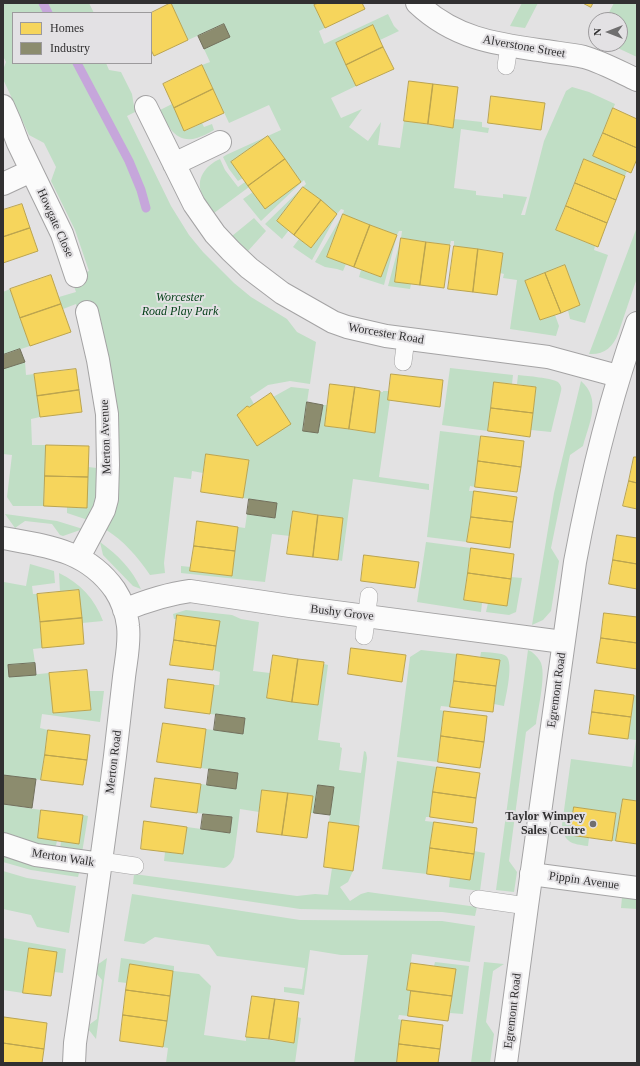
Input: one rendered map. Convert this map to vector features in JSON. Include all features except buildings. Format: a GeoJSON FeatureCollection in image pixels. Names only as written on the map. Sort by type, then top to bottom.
{"type":"FeatureCollection","features":[{"type":"Feature","properties":{"kind":"street","name":"Alverstone Street"},"geometry":{"type":"LineString","coordinates":[[416,3],[439,21],[467,35],[490,42],[508,56],[584,57],[637,80]]}},
{"type":"Feature","properties":{"kind":"street","name":"Howgate Close"},"geometry":{"type":"LineString","coordinates":[[3,106],[18,143],[62,234],[76,276]]}},
{"type":"Feature","properties":{"kind":"street","name":"Worcester Road"},"geometry":{"type":"LineString","coordinates":[[146,107],[194,204],[216,234],[250,268],[282,293],[333,322],[374,334],[548,357],[618,376]]}},
{"type":"Feature","properties":{"kind":"street"},"geometry":{"type":"LineString","coordinates":[[174,164],[220,142]]}},
{"type":"Feature","properties":{"kind":"street"},"geometry":{"type":"LineString","coordinates":[[3,184],[31,170]]}},
{"type":"Feature","properties":{"kind":"street","name":"Merton Avenue"},"geometry":{"type":"LineString","coordinates":[[79,557],[104,510],[107,499],[107,414],[98,360],[86,312]]}},
{"type":"Feature","properties":{"kind":"street","name":"Egremont Road"},"geometry":{"type":"LineString","coordinates":[[506,1063],[563,642],[584,513],[618,376],[637,323]]}},
{"type":"Feature","properties":{"kind":"street","name":"Merton Road"},"geometry":{"type":"LineString","coordinates":[[3,538],[45,545],[79,557],[91,565],[115,590],[124,610],[128,624],[128,646],[101,863],[84,972],[74,1063]]}},
{"type":"Feature","properties":{"kind":"street","name":"Bushy Grove"},"geometry":{"type":"LineString","coordinates":[[124,610],[150,600],[190,591],[563,642]]}},
{"type":"Feature","properties":{"kind":"street","name":"Merton Walk"},"geometry":{"type":"LineString","coordinates":[[3,844],[36,855],[101,863]]}},
{"type":"Feature","properties":{"kind":"street","name":"Pippin Avenue"},"geometry":{"type":"LineString","coordinates":[[531,874],[637,888]]}},
{"type":"Feature","properties":{"kind":"lane"},"geometry":{"type":"LineString","coordinates":[[403,362],[406,339]]}},
{"type":"Feature","properties":{"kind":"lane"},"geometry":{"type":"LineString","coordinates":[[101,863],[135,866]]}},
{"type":"Feature","properties":{"kind":"lane"},"geometry":{"type":"LineString","coordinates":[[478,900],[527,906]]}},
{"type":"Feature","properties":{"kind":"green space","name":"Worcester Road Play Park"},"geometry":{"type":"Polygon","coordinates":[[[3,3],[89,3],[94,12],[12,12],[12,64],[106,64],[109,70],[121,72],[132,94],[135,112],[127,116],[171,206],[189,235],[203,252],[234,283],[251,297],[287,319],[297,332],[316,342],[310,384],[290,381],[268,385],[250,397],[254,404],[249,407],[247,406],[237,415],[256,445],[273,397],[291,387],[309,389],[303,430],[318,433],[323,405],[327,405],[325,426],[375,433],[380,392],[389,391],[388,400],[390,400],[379,477],[429,484],[429,490],[353,479],[342,561],[338,560],[343,518],[293,511],[290,536],[272,534],[265,582],[181,573],[181,566],[191,567],[190,571],[232,576],[238,527],[245,528],[247,514],[275,518],[277,503],[243,498],[249,460],[206,454],[203,473],[192,471],[191,479],[174,477],[164,563],[165,573],[150,575],[130,549],[105,529],[117,499],[119,465],[76,304],[63,309],[59,297],[76,292],[71,278],[89,271],[75,230],[51,181],[56,167],[44,143],[29,135],[3,79],[3,70],[6,62],[3,56],[3,3]]]}},
{"type":"Feature","properties":{"kind":"green space"},"geometry":{"type":"Polygon","coordinates":[[[171,3],[313,3],[325,28],[319,31],[324,44],[388,14],[394,26],[399,31],[380,40],[373,26],[336,43],[356,86],[331,98],[341,118],[362,109],[349,127],[368,141],[381,122],[378,145],[400,148],[404,121],[452,128],[454,119],[482,122],[482,127],[489,128],[488,133],[461,129],[454,188],[476,191],[476,195],[503,198],[503,194],[527,197],[521,215],[525,215],[544,141],[566,91],[572,87],[589,92],[615,104],[593,156],[627,171],[625,176],[584,159],[556,230],[595,246],[594,250],[608,255],[585,323],[570,319],[568,310],[580,305],[565,265],[525,281],[540,320],[555,315],[559,326],[556,336],[510,329],[517,280],[503,278],[504,274],[500,273],[503,252],[454,246],[454,241],[451,241],[450,245],[401,238],[402,231],[399,231],[397,235],[343,215],[327,257],[346,264],[343,271],[325,267],[315,262],[344,210],[341,209],[337,214],[303,187],[277,221],[289,230],[282,239],[265,224],[306,184],[304,180],[261,221],[243,199],[253,192],[265,208],[301,182],[268,136],[231,162],[243,178],[238,181],[229,169],[223,157],[226,155],[281,130],[269,105],[229,123],[202,65],[210,62],[204,49],[230,37],[224,24],[188,40],[171,3]]]}},
{"type":"Feature","properties":{"kind":"green space"},"geometry":{"type":"Polygon","coordinates":[[[522,3],[538,3],[525,28],[510,26],[522,3]]]}},
{"type":"Feature","properties":{"kind":"green space"},"geometry":{"type":"Polygon","coordinates":[[[614,3],[637,3],[637,57],[626,52],[628,52],[628,12],[609,12],[614,3]]]}},
{"type":"Feature","properties":{"kind":"green space"},"geometry":{"type":"Polygon","coordinates":[[[172,104],[185,131],[202,123],[204,127],[212,124],[214,130],[197,138],[190,139],[178,136],[169,127],[160,110],[172,104]]]}},
{"type":"Feature","properties":{"kind":"green space"},"geometry":{"type":"Polygon","coordinates":[[[220,159],[225,170],[238,187],[245,182],[249,187],[214,213],[203,197],[200,183],[206,169],[220,159]]]}},
{"type":"Feature","properties":{"kind":"green space"},"geometry":{"type":"Polygon","coordinates":[[[337,214],[312,260],[293,247],[299,239],[311,248],[337,214]]]}},
{"type":"Feature","properties":{"kind":"green space"},"geometry":{"type":"Polygon","coordinates":[[[254,218],[266,231],[248,251],[232,236],[254,218]]]}},
{"type":"Feature","properties":{"kind":"green space"},"geometry":{"type":"Polygon","coordinates":[[[637,227],[637,278],[618,334],[611,346],[603,352],[589,354],[637,227]]]}},
{"type":"Feature","properties":{"kind":"green space"},"geometry":{"type":"Polygon","coordinates":[[[397,235],[384,285],[359,277],[361,270],[381,277],[397,235]]]}},
{"type":"Feature","properties":{"kind":"green space"},"geometry":{"type":"Polygon","coordinates":[[[401,238],[395,281],[411,284],[410,289],[388,286],[401,238]]]}},
{"type":"Feature","properties":{"kind":"green space"},"geometry":{"type":"Polygon","coordinates":[[[10,289],[30,346],[3,355],[3,292],[10,289]]]}},
{"type":"Feature","properties":{"kind":"green space"},"geometry":{"type":"Polygon","coordinates":[[[25,362],[26,375],[34,374],[40,417],[31,419],[32,445],[46,445],[44,506],[13,506],[7,497],[12,455],[3,454],[3,369],[25,362]]]}},
{"type":"Feature","properties":{"kind":"green space"},"geometry":{"type":"Polygon","coordinates":[[[450,368],[513,375],[512,384],[494,382],[488,431],[442,425],[450,368]]]}},
{"type":"Feature","properties":{"kind":"green space"},"geometry":{"type":"Polygon","coordinates":[[[518,375],[550,379],[561,385],[551,432],[531,430],[536,387],[517,384],[518,375]]]}},
{"type":"Feature","properties":{"kind":"green space"},"geometry":{"type":"Polygon","coordinates":[[[581,381],[591,396],[591,421],[583,446],[570,455],[551,548],[559,561],[551,611],[543,620],[532,625],[554,493],[581,381]]]}},
{"type":"Feature","properties":{"kind":"green space"},"geometry":{"type":"Polygon","coordinates":[[[440,431],[481,436],[475,487],[470,486],[469,491],[474,491],[467,542],[427,537],[440,431]]]}},
{"type":"Feature","properties":{"kind":"green space"},"geometry":{"type":"Polygon","coordinates":[[[88,467],[97,468],[95,500],[88,520],[67,513],[67,507],[86,508],[88,467]]]}},
{"type":"Feature","properties":{"kind":"green space"},"geometry":{"type":"Polygon","coordinates":[[[5,514],[57,521],[83,529],[63,536],[60,535],[52,524],[25,521],[15,528],[5,514]]]}},
{"type":"Feature","properties":{"kind":"green space"},"geometry":{"type":"Polygon","coordinates":[[[100,542],[124,563],[141,589],[133,586],[103,555],[100,542]]]}},
{"type":"Feature","properties":{"kind":"green space"},"geometry":{"type":"Polygon","coordinates":[[[426,542],[471,548],[464,600],[482,603],[481,612],[417,602],[426,542]]]}},
{"type":"Feature","properties":{"kind":"green space"},"geometry":{"type":"Polygon","coordinates":[[[30,564],[54,571],[55,583],[32,586],[33,594],[37,594],[42,648],[33,649],[35,663],[9,677],[49,673],[53,713],[91,710],[89,691],[104,691],[100,722],[42,714],[40,728],[48,730],[41,780],[3,775],[3,588],[4,582],[26,586],[30,564]]]}},
{"type":"Feature","properties":{"kind":"green space"},"geometry":{"type":"Polygon","coordinates":[[[59,573],[67,577],[86,592],[96,606],[103,621],[82,623],[79,590],[60,592],[59,573]]]}},
{"type":"Feature","properties":{"kind":"green space"},"geometry":{"type":"Polygon","coordinates":[[[511,577],[522,578],[516,612],[509,615],[486,612],[488,603],[507,606],[511,577]]]}},
{"type":"Feature","properties":{"kind":"green space"},"geometry":{"type":"Polygon","coordinates":[[[186,610],[232,615],[241,619],[259,622],[253,671],[270,673],[267,698],[318,705],[324,664],[328,665],[318,740],[340,743],[340,747],[342,748],[339,770],[361,773],[364,751],[366,752],[367,758],[359,826],[329,822],[333,787],[319,785],[314,813],[310,813],[313,796],[262,790],[259,812],[240,809],[234,857],[227,866],[224,868],[164,861],[165,852],[183,854],[187,827],[230,833],[232,817],[197,813],[201,784],[236,789],[238,773],[201,768],[206,729],[243,734],[245,718],[210,714],[214,685],[219,685],[220,672],[213,670],[219,621],[177,615],[176,619],[174,619],[173,614],[186,610]]]}},
{"type":"Feature","properties":{"kind":"green space"},"geometry":{"type":"Polygon","coordinates":[[[421,650],[457,654],[450,707],[441,706],[440,710],[444,711],[438,762],[397,757],[410,657],[421,650]]]}},
{"type":"Feature","properties":{"kind":"green space"},"geometry":{"type":"Polygon","coordinates":[[[528,650],[535,654],[540,661],[543,673],[536,724],[526,732],[509,861],[517,872],[514,892],[496,890],[528,650]]]}},
{"type":"Feature","properties":{"kind":"green space"},"geometry":{"type":"Polygon","coordinates":[[[481,652],[502,654],[508,659],[509,680],[504,706],[494,704],[500,660],[480,658],[481,652]]]}},
{"type":"Feature","properties":{"kind":"green space"},"geometry":{"type":"Polygon","coordinates":[[[634,695],[637,696],[637,801],[623,799],[616,841],[612,841],[616,813],[574,807],[570,835],[589,838],[588,846],[570,842],[565,836],[562,825],[571,759],[632,767],[636,740],[628,739],[634,695]]]}},
{"type":"Feature","properties":{"kind":"green space"},"geometry":{"type":"Polygon","coordinates":[[[397,761],[437,767],[430,817],[426,817],[425,821],[434,822],[427,874],[382,869],[397,761]]]}},
{"type":"Feature","properties":{"kind":"green space"},"geometry":{"type":"Polygon","coordinates":[[[3,804],[41,810],[38,838],[57,841],[55,849],[3,835],[3,804]]]}},
{"type":"Feature","properties":{"kind":"green space"},"geometry":{"type":"Polygon","coordinates":[[[83,815],[88,816],[82,853],[60,850],[61,841],[79,844],[83,815]]]}},
{"type":"Feature","properties":{"kind":"green space"},"geometry":{"type":"Polygon","coordinates":[[[474,851],[485,853],[480,891],[449,887],[450,878],[470,880],[474,851]]]}},
{"type":"Feature","properties":{"kind":"green space"},"geometry":{"type":"Polygon","coordinates":[[[3,853],[80,869],[78,877],[31,870],[3,862],[3,853]]]}},
{"type":"Feature","properties":{"kind":"green space"},"geometry":{"type":"Polygon","coordinates":[[[332,868],[353,871],[348,882],[340,887],[350,901],[361,894],[368,892],[477,907],[475,916],[442,912],[300,909],[133,884],[134,874],[297,896],[315,894],[328,895],[332,868]]]}},
{"type":"Feature","properties":{"kind":"green space"},"geometry":{"type":"Polygon","coordinates":[[[3,871],[27,878],[76,886],[69,933],[37,927],[31,915],[3,909],[3,871]]]}},
{"type":"Feature","properties":{"kind":"green space"},"geometry":{"type":"Polygon","coordinates":[[[132,894],[300,920],[442,921],[475,926],[470,962],[412,954],[407,990],[411,991],[408,1016],[399,1015],[398,1019],[402,1020],[397,1063],[354,1063],[368,955],[341,955],[310,950],[304,995],[284,992],[284,987],[302,989],[305,968],[217,956],[209,945],[155,937],[144,944],[124,941],[132,894]]]}},
{"type":"Feature","properties":{"kind":"green space"},"geometry":{"type":"Polygon","coordinates":[[[622,897],[637,899],[637,909],[621,908],[622,897]]]}},
{"type":"Feature","properties":{"kind":"green space"},"geometry":{"type":"Polygon","coordinates":[[[3,938],[66,949],[63,973],[54,972],[56,952],[29,948],[23,993],[3,990],[3,938]]]}},
{"type":"Feature","properties":{"kind":"green space"},"geometry":{"type":"Polygon","coordinates":[[[107,958],[96,1039],[89,1030],[90,1024],[97,1019],[102,980],[96,973],[97,965],[107,958]]]}},
{"type":"Feature","properties":{"kind":"green space"},"geometry":{"type":"Polygon","coordinates":[[[121,958],[174,966],[174,971],[199,974],[211,986],[204,1035],[246,1041],[246,1037],[294,1043],[297,1017],[301,1018],[295,1063],[166,1063],[168,1048],[163,1047],[173,971],[130,965],[127,983],[118,982],[121,958]]]}},
{"type":"Feature","properties":{"kind":"green space"},"geometry":{"type":"Polygon","coordinates":[[[435,962],[469,966],[463,1014],[450,1013],[455,969],[434,966],[435,962]]]}},
{"type":"Feature","properties":{"kind":"green space"},"geometry":{"type":"Polygon","coordinates":[[[484,962],[504,964],[493,971],[486,1022],[494,1034],[490,1063],[471,1063],[484,962]]]}},
{"type":"Feature","properties":{"kind":"waterway"},"geometry":{"type":"LineString","coordinates":[[43,3],[48,12]]}},
{"type":"Feature","properties":{"kind":"waterway"},"geometry":{"type":"LineString","coordinates":[[78,64],[129,161],[141,190],[146,208]]}},
{"type":"Feature","properties":{"kind":"place","name":"Taylor Wimpey Sales Centre"},"geometry":{"type":"Point","coordinates":[593,824]}}]}
